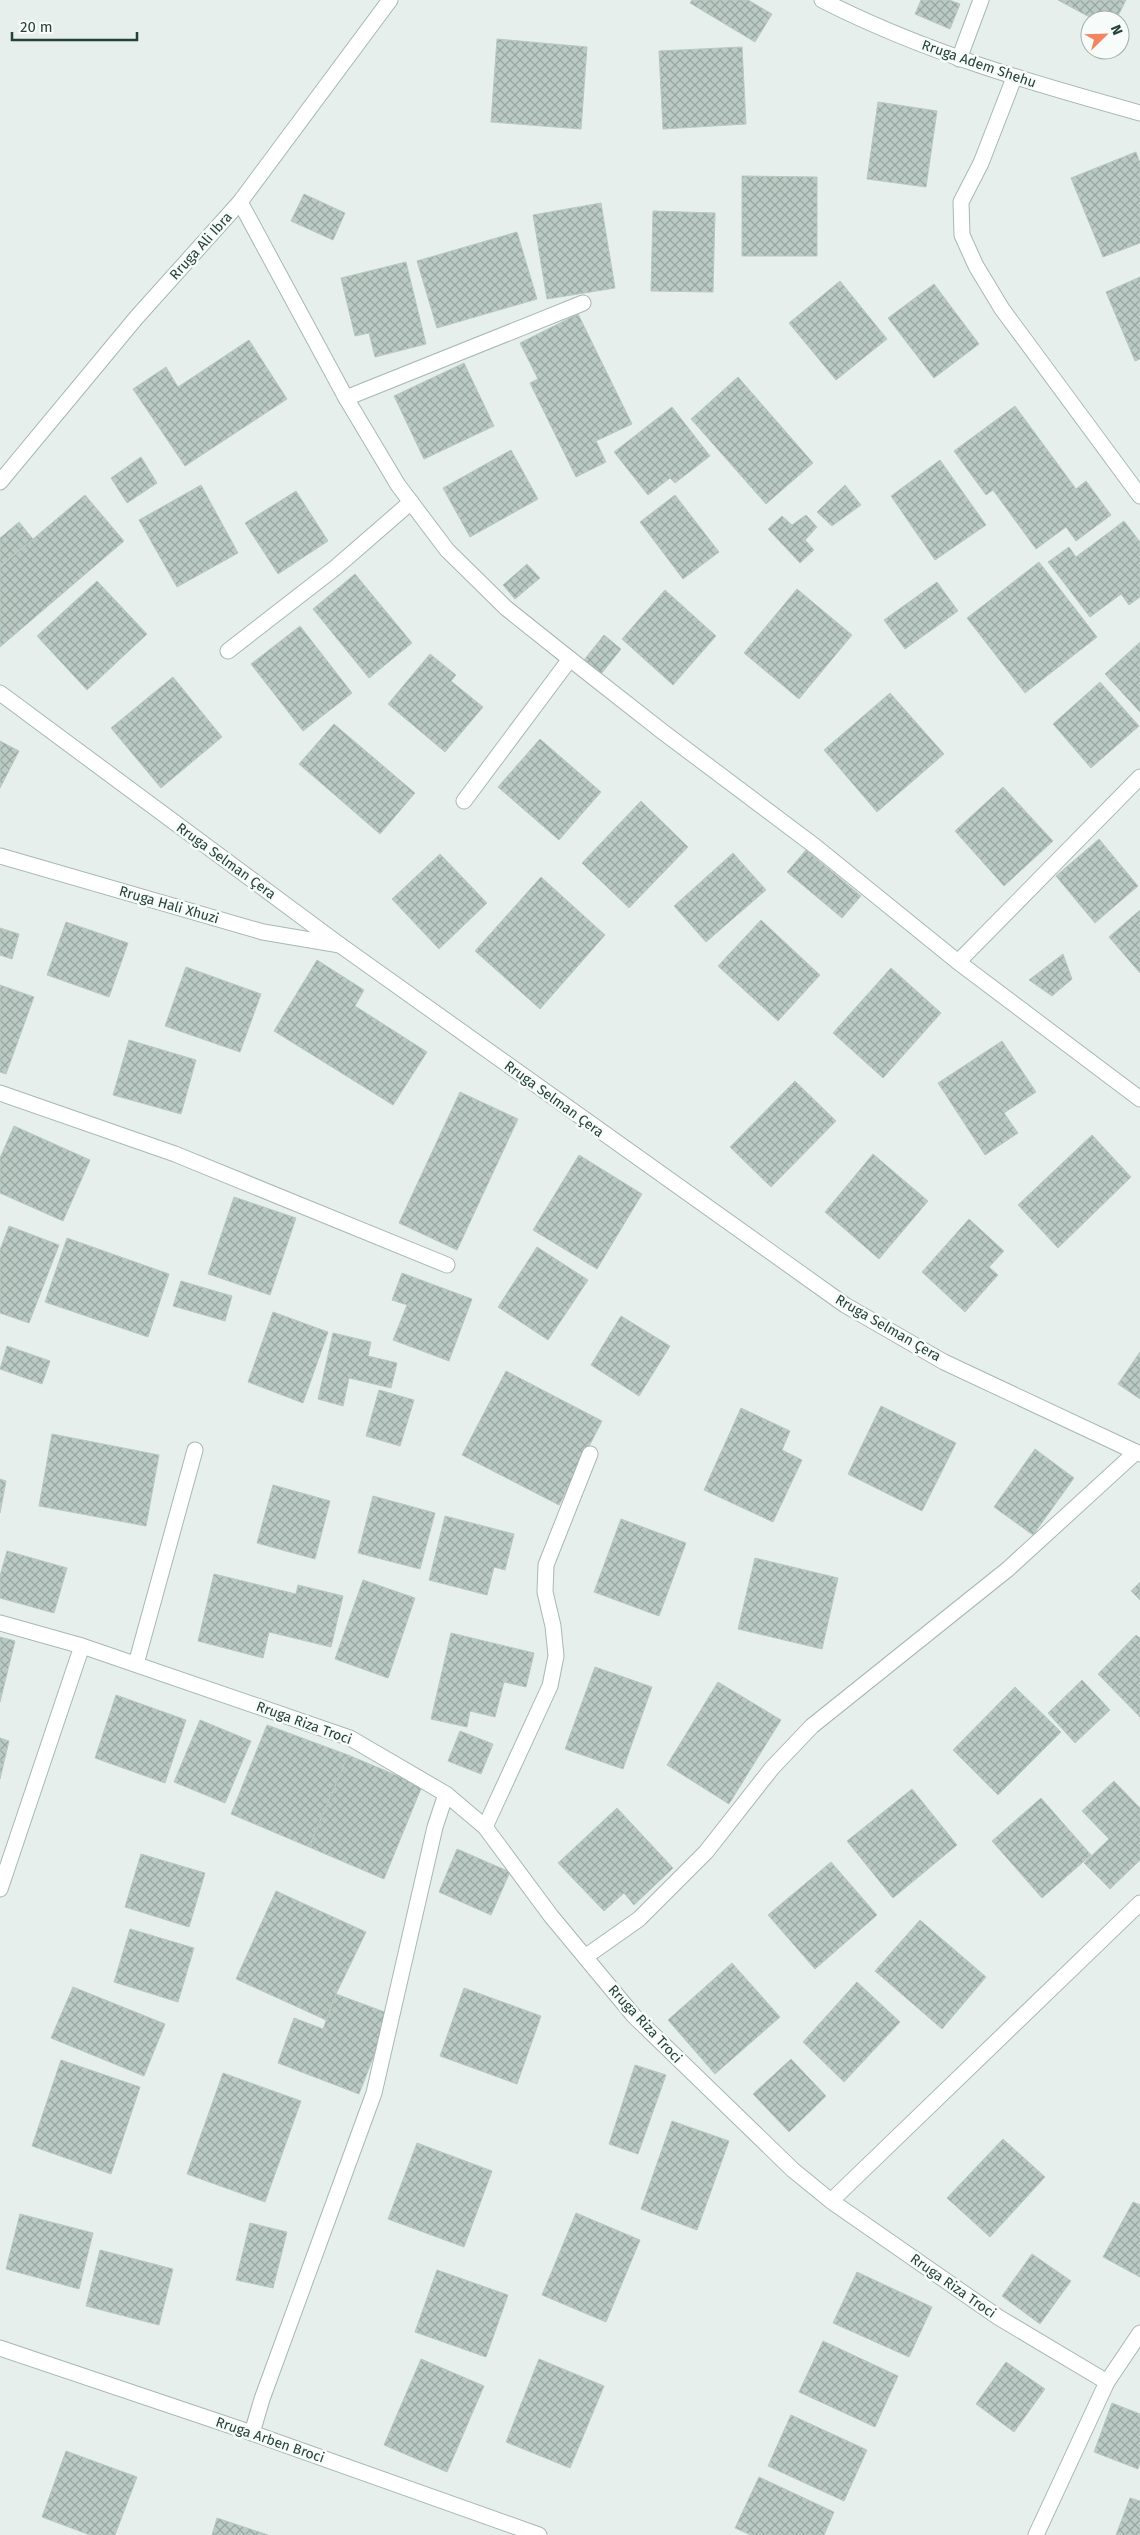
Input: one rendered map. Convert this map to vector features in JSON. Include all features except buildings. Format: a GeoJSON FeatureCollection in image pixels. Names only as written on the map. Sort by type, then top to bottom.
{"type":"FeatureCollection","features":[{"type":"Feature","properties":{"kind":"street","name":"Rruga Ali Ibra"},"geometry":{"type":"LineString","coordinates":[[0,482],[136,318],[240,202],[390,0]]}},
{"type":"Feature","properties":{"kind":"street","name":"Rruga Adem Shehu"},"geometry":{"type":"LineString","coordinates":[[822,0],[860,19],[959,60],[1014,78],[1140,113]]}},
{"type":"Feature","properties":{"kind":"street"},"geometry":{"type":"LineString","coordinates":[[959,60],[981,0]]}},
{"type":"Feature","properties":{"kind":"street"},"geometry":{"type":"LineString","coordinates":[[1014,78],[981,163],[962,202],[962,235],[976,266],[1002,310],[1140,496]]}},
{"type":"Feature","properties":{"kind":"street"},"geometry":{"type":"LineString","coordinates":[[240,202],[346,398],[398,485],[454,557],[506,608],[570,660],[816,848],[958,962],[1140,1099]]}},
{"type":"Feature","properties":{"kind":"street"},"geometry":{"type":"LineString","coordinates":[[346,398],[583,303]]}},
{"type":"Feature","properties":{"kind":"street"},"geometry":{"type":"LineString","coordinates":[[228,651],[335,568],[411,502]]}},
{"type":"Feature","properties":{"kind":"street"},"geometry":{"type":"LineString","coordinates":[[464,801],[570,660]]}},
{"type":"Feature","properties":{"kind":"street","name":"Rruga Selman Çera"},"geometry":{"type":"LineString","coordinates":[[0,693],[340,945],[846,1306],[944,1362],[1138,1453]]}},
{"type":"Feature","properties":{"kind":"street"},"geometry":{"type":"LineString","coordinates":[[958,962],[1140,777]]}},
{"type":"Feature","properties":{"kind":"street","name":"Rruga Hali Xhuzi"},"geometry":{"type":"LineString","coordinates":[[0,856],[263,932],[340,945]]}},
{"type":"Feature","properties":{"kind":"street"},"geometry":{"type":"LineString","coordinates":[[0,1093],[175,1154],[447,1265]]}},
{"type":"Feature","properties":{"kind":"street"},"geometry":{"type":"LineString","coordinates":[[136,1664],[195,1450]]}},
{"type":"Feature","properties":{"kind":"street"},"geometry":{"type":"LineString","coordinates":[[585,1957],[639,1919],[706,1852],[772,1768],[812,1726],[1008,1569],[1138,1453]]}},
{"type":"Feature","properties":{"kind":"street"},"geometry":{"type":"LineString","coordinates":[[485,1827],[550,1686],[556,1656],[552,1626],[544,1592],[546,1565],[590,1454]]}},
{"type":"Feature","properties":{"kind":"street","name":"Rruga Riza Troci"},"geometry":{"type":"LineString","coordinates":[[0,1622],[82,1646],[350,1738],[446,1794],[485,1827],[551,1916],[634,2016],[779,2157],[831,2201],[998,2318],[1107,2382]]}},
{"type":"Feature","properties":{"kind":"street"},"geometry":{"type":"LineString","coordinates":[[0,1889],[82,1646]]}},
{"type":"Feature","properties":{"kind":"street"},"geometry":{"type":"LineString","coordinates":[[252,2433],[262,2398],[374,2093],[435,1827],[446,1794]]}},
{"type":"Feature","properties":{"kind":"street"},"geometry":{"type":"LineString","coordinates":[[831,2201],[1140,1903]]}},
{"type":"Feature","properties":{"kind":"street"},"geometry":{"type":"LineString","coordinates":[[1036,2535],[1107,2382],[1140,2333]]}},
{"type":"Feature","properties":{"kind":"street","name":"Rruga Arben Broci"},"geometry":{"type":"LineString","coordinates":[[0,2348],[252,2433],[539,2535]]}}]}
